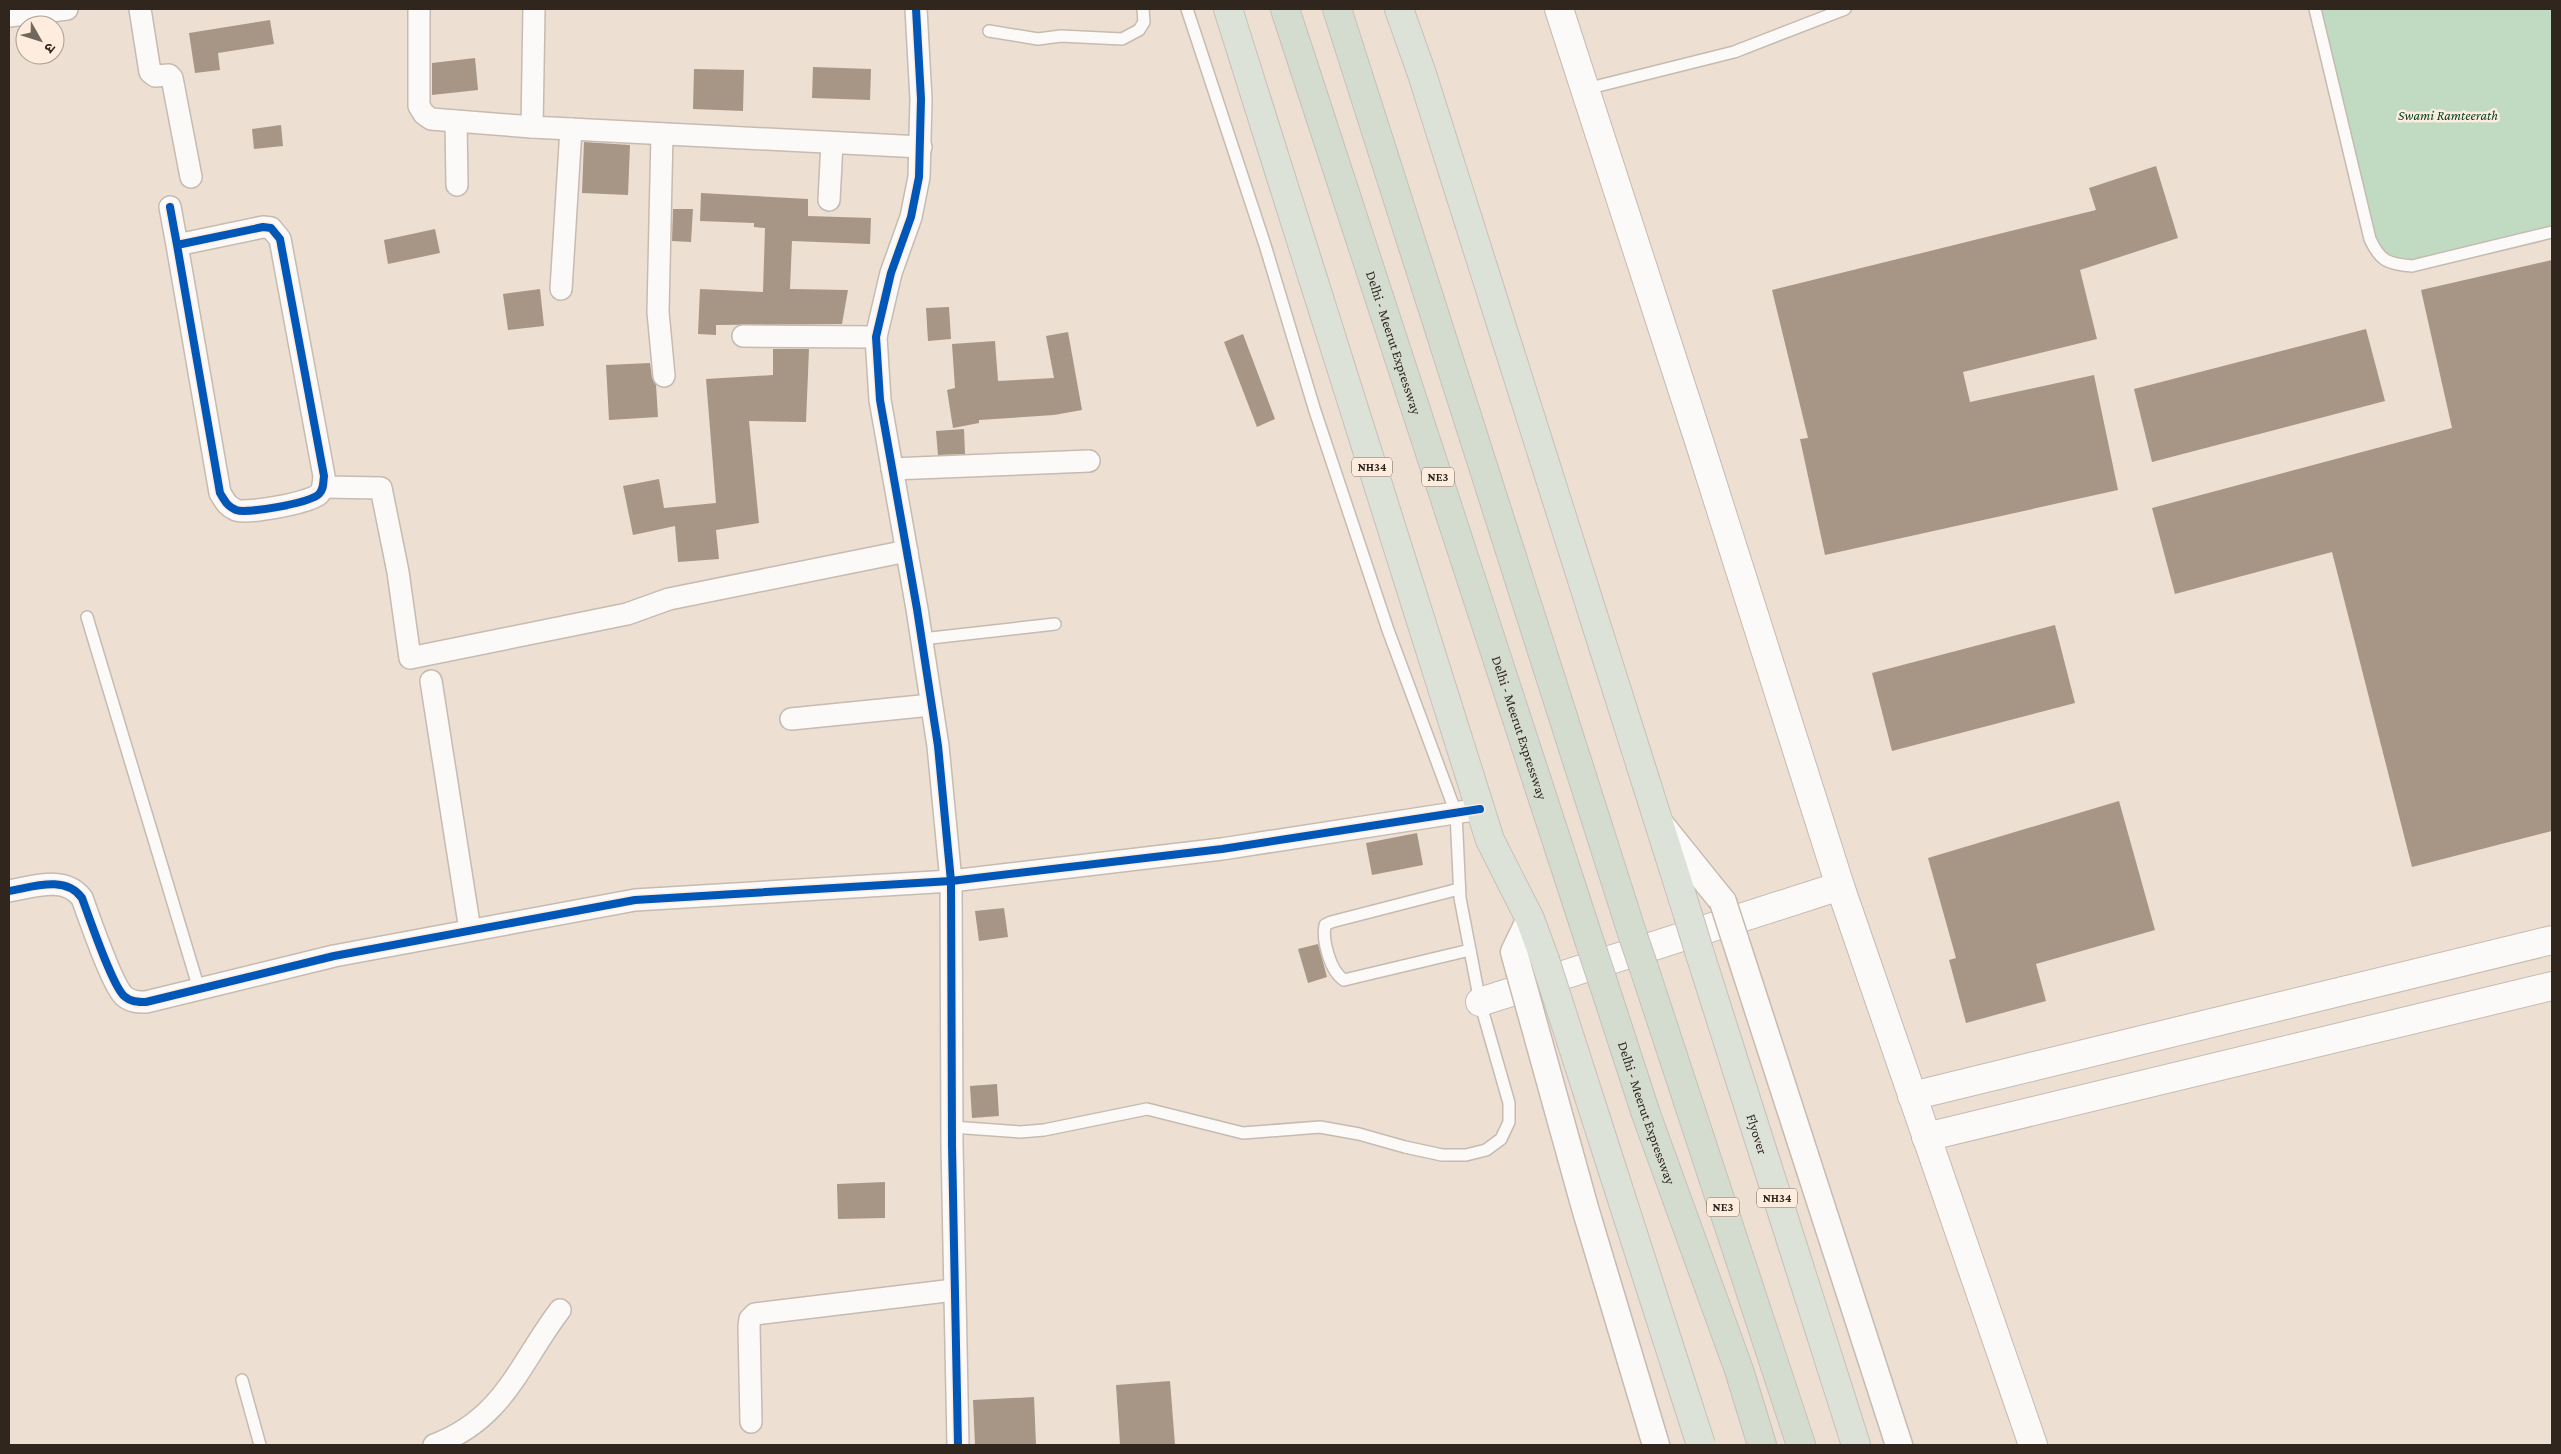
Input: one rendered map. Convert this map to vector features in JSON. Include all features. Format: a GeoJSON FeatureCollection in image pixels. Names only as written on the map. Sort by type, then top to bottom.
{"type":"FeatureCollection","features":[{"type":"Feature","properties":{"kind":"highway","name":"NH34"},"geometry":{"type":"LineString","coordinates":[[1228,9],[1468,811],[1490,840],[1530,919],[1701,1445]]}},
{"type":"Feature","properties":{"kind":"highway","name":"Delhi - Meerut Expressway"},"geometry":{"type":"LineString","coordinates":[[1284,9],[1646,1114],[1739,1370],[1762,1445]]}},
{"type":"Feature","properties":{"kind":"highway","name":"NE3"},"geometry":{"type":"LineString","coordinates":[[1337,9],[1633,936],[1801,1445]]}},
{"type":"Feature","properties":{"kind":"highway","name":"NH34"},"geometry":{"type":"LineString","coordinates":[[1399,9],[1422,74],[1659,823]]}},
{"type":"Feature","properties":{"kind":"highway","name":"Flyover"},"geometry":{"type":"LineString","coordinates":[[1659,823],[1856,1445]]}},
{"type":"Feature","properties":{"kind":"main road"},"geometry":{"type":"LineString","coordinates":[[1559,9],[1840,886],[2033,1445]]}},
{"type":"Feature","properties":{"kind":"main road"},"geometry":{"type":"LineString","coordinates":[[1480,1002],[1840,886]]}},
{"type":"Feature","properties":{"kind":"main road"},"geometry":{"type":"LineString","coordinates":[[1912,1096],[2552,940]]}},
{"type":"Feature","properties":{"kind":"main road"},"geometry":{"type":"LineString","coordinates":[[1926,1137],[2552,986]]}},
{"type":"Feature","properties":{"kind":"street"},"geometry":{"type":"LineString","coordinates":[[9,16],[67,9]]}},
{"type":"Feature","properties":{"kind":"street"},"geometry":{"type":"LineString","coordinates":[[140,9],[150,72],[155,76],[169,75],[172,78],[191,177]]}},
{"type":"Feature","properties":{"kind":"street"},"geometry":{"type":"LineString","coordinates":[[419,9],[419,106],[424,114],[431,119],[532,127],[921,147]]}},
{"type":"Feature","properties":{"kind":"street"},"geometry":{"type":"LineString","coordinates":[[532,127],[534,9]]}},
{"type":"Feature","properties":{"kind":"street"},"geometry":{"type":"LineString","coordinates":[[916,9],[921,99],[919,177],[911,218],[891,273],[876,337],[880,400],[922,639],[938,746],[951,881],[954,1290],[958,1445]]}},
{"type":"Feature","properties":{"kind":"street"},"geometry":{"type":"LineString","coordinates":[[456,121],[457,184]]}},
{"type":"Feature","properties":{"kind":"street"},"geometry":{"type":"LineString","coordinates":[[561,289],[571,129]]}},
{"type":"Feature","properties":{"kind":"street"},"geometry":{"type":"LineString","coordinates":[[662,134],[658,312],[664,376]]}},
{"type":"Feature","properties":{"kind":"street"},"geometry":{"type":"LineString","coordinates":[[829,200],[832,143]]}},
{"type":"Feature","properties":{"kind":"street"},"geometry":{"type":"LineString","coordinates":[[170,208],[220,493],[227,505],[238,511],[254,511],[310,500],[318,495],[323,487],[324,476],[307,396],[289,278],[280,239],[276,231],[271,228],[262,227],[177,246]]}},
{"type":"Feature","properties":{"kind":"street"},"geometry":{"type":"LineString","coordinates":[[743,336],[876,337]]}},
{"type":"Feature","properties":{"kind":"street"},"geometry":{"type":"LineString","coordinates":[[892,469],[1089,461]]}},
{"type":"Feature","properties":{"kind":"street"},"geometry":{"type":"LineString","coordinates":[[323,487],[380,488],[398,572],[410,658],[627,614],[669,599],[907,551]]}},
{"type":"Feature","properties":{"kind":"street"},"geometry":{"type":"LineString","coordinates":[[431,680],[470,930]]}},
{"type":"Feature","properties":{"kind":"street"},"geometry":{"type":"LineString","coordinates":[[791,719],[931,705]]}},
{"type":"Feature","properties":{"kind":"street"},"geometry":{"type":"LineString","coordinates":[[9,891],[53,884],[66,885],[76,890],[82,898],[116,983],[123,995],[134,1002],[146,1002],[334,956],[634,900],[951,881],[1222,849],[1468,811]]}},
{"type":"Feature","properties":{"kind":"street"},"geometry":{"type":"LineString","coordinates":[[1659,823],[1723,902],[1899,1445]]}},
{"type":"Feature","properties":{"kind":"street"},"geometry":{"type":"LineString","coordinates":[[1530,919],[1514,952],[1518,970],[1588,1218],[1656,1445]]}},
{"type":"Feature","properties":{"kind":"street"},"geometry":{"type":"LineString","coordinates":[[751,1422],[749,1326],[750,1319],[755,1314],[954,1290]]}},
{"type":"Feature","properties":{"kind":"street"},"geometry":{"type":"LineString","coordinates":[[434,1445],[469,1429],[496,1403],[509,1388],[560,1310]]}},
{"type":"Feature","properties":{"kind":"lane"},"geometry":{"type":"LineString","coordinates":[[990,31],[1038,39],[1061,36],[1122,39],[1139,30],[1144,22],[1143,9]]}},
{"type":"Feature","properties":{"kind":"lane"},"geometry":{"type":"LineString","coordinates":[[952,1127],[1020,1132],[1044,1130],[1147,1109],[1172,1113],[1224,1130],[1243,1133],[1320,1127],[1442,1155],[1473,1154],[1486,1150],[1501,1138],[1509,1122],[1509,1103],[1480,1002],[1459,889],[1468,811],[1388,630],[1315,411],[1265,245],[1187,9]]}},
{"type":"Feature","properties":{"kind":"lane"},"geometry":{"type":"LineString","coordinates":[[1586,89],[1734,52],[1845,9]]}},
{"type":"Feature","properties":{"kind":"lane"},"geometry":{"type":"LineString","coordinates":[[2315,9],[2370,238],[2377,254],[2394,264],[2412,266],[2552,232]]}},
{"type":"Feature","properties":{"kind":"lane"},"geometry":{"type":"LineString","coordinates":[[87,618],[199,989]]}},
{"type":"Feature","properties":{"kind":"lane"},"geometry":{"type":"LineString","coordinates":[[922,639],[1055,624]]}},
{"type":"Feature","properties":{"kind":"lane"},"geometry":{"type":"LineString","coordinates":[[1459,889],[1331,922],[1325,925],[1324,933],[1334,969],[1337,975],[1344,980],[1470,950]]}},
{"type":"Feature","properties":{"kind":"lane"},"geometry":{"type":"LineString","coordinates":[[242,1380],[260,1445]]}},
{"type":"Feature","properties":{"kind":"green space","name":"Swami Ramteerath"},"geometry":{"type":"Polygon","coordinates":[[[2315,9],[2552,9],[2552,229],[2412,266],[2377,254],[2315,9]]]}},
{"type":"Feature","properties":{"kind":"building"},"geometry":{"type":"Polygon","coordinates":[[[270,20],[274,44],[218,53],[220,70],[195,73],[189,33],[270,20]]]}},
{"type":"Feature","properties":{"kind":"building"},"geometry":{"type":"Polygon","coordinates":[[[475,58],[478,90],[432,95],[432,63],[475,58]]]}},
{"type":"Feature","properties":{"kind":"building"},"geometry":{"type":"Polygon","coordinates":[[[813,67],[871,69],[870,100],[812,98],[813,67]]]}},
{"type":"Feature","properties":{"kind":"building"},"geometry":{"type":"Polygon","coordinates":[[[694,69],[744,70],[743,111],[693,109],[694,69]]]}},
{"type":"Feature","properties":{"kind":"building"},"geometry":{"type":"Polygon","coordinates":[[[281,125],[283,146],[254,149],[252,129],[281,125]]]}},
{"type":"Feature","properties":{"kind":"building"},"geometry":{"type":"Polygon","coordinates":[[[584,142],[630,145],[628,195],[582,193],[584,142]]]}},
{"type":"Feature","properties":{"kind":"building"},"geometry":{"type":"Polygon","coordinates":[[[2156,166],[2178,238],[2080,270],[2097,339],[1963,372],[1970,402],[2094,375],[2118,490],[1825,555],[1800,439],[1808,438],[1772,290],[2096,210],[2089,188],[2156,166]]]}},
{"type":"Feature","properties":{"kind":"building"},"geometry":{"type":"Polygon","coordinates":[[[701,193],[808,199],[808,216],[871,218],[870,244],[792,241],[790,289],[848,290],[842,324],[716,325],[716,335],[698,334],[700,289],[763,292],[765,228],[754,227],[754,223],[700,221],[701,193]]]}},
{"type":"Feature","properties":{"kind":"building"},"geometry":{"type":"Polygon","coordinates":[[[673,209],[693,209],[691,242],[672,241],[673,209]]]}},
{"type":"Feature","properties":{"kind":"building"},"geometry":{"type":"Polygon","coordinates":[[[435,229],[440,253],[388,264],[384,240],[435,229]]]}},
{"type":"Feature","properties":{"kind":"building"},"geometry":{"type":"Polygon","coordinates":[[[2552,260],[2552,831],[2412,867],[2332,552],[2175,594],[2152,508],[2452,428],[2421,290],[2552,260]]]}},
{"type":"Feature","properties":{"kind":"building"},"geometry":{"type":"Polygon","coordinates":[[[540,289],[544,326],[508,330],[503,294],[540,289]]]}},
{"type":"Feature","properties":{"kind":"building"},"geometry":{"type":"Polygon","coordinates":[[[949,307],[951,339],[928,341],[926,308],[949,307]]]}},
{"type":"Feature","properties":{"kind":"building"},"geometry":{"type":"Polygon","coordinates":[[[2366,329],[2385,401],[2152,462],[2134,389],[2366,329]]]}},
{"type":"Feature","properties":{"kind":"building"},"geometry":{"type":"Polygon","coordinates":[[[1068,332],[1082,410],[1054,415],[979,420],[979,423],[953,428],[947,390],[955,388],[952,344],[995,341],[998,381],[1054,378],[1046,336],[1068,332]]]}},
{"type":"Feature","properties":{"kind":"building"},"geometry":{"type":"Polygon","coordinates":[[[1243,334],[1275,419],[1257,427],[1224,342],[1243,334]]]}},
{"type":"Feature","properties":{"kind":"building"},"geometry":{"type":"Polygon","coordinates":[[[773,349],[809,349],[806,422],[749,421],[759,523],[716,530],[719,559],[678,562],[675,526],[633,535],[623,486],[659,479],[664,508],[716,503],[706,379],[773,375],[773,349]]]}},
{"type":"Feature","properties":{"kind":"building"},"geometry":{"type":"Polygon","coordinates":[[[650,363],[652,378],[656,385],[658,417],[609,420],[606,365],[650,363]]]}},
{"type":"Feature","properties":{"kind":"building"},"geometry":{"type":"Polygon","coordinates":[[[964,429],[965,454],[938,455],[936,431],[964,429]]]}},
{"type":"Feature","properties":{"kind":"building"},"geometry":{"type":"Polygon","coordinates":[[[2055,625],[2075,703],[1892,751],[1872,673],[2055,625]]]}},
{"type":"Feature","properties":{"kind":"building"},"geometry":{"type":"Polygon","coordinates":[[[2119,801],[2155,930],[2036,964],[2046,1001],[1966,1023],[1949,960],[1956,958],[1928,858],[2119,801]]]}},
{"type":"Feature","properties":{"kind":"building"},"geometry":{"type":"Polygon","coordinates":[[[1417,833],[1423,865],[1372,875],[1366,843],[1417,833]]]}},
{"type":"Feature","properties":{"kind":"building"},"geometry":{"type":"Polygon","coordinates":[[[1004,908],[1008,937],[979,941],[975,911],[1004,908]]]}},
{"type":"Feature","properties":{"kind":"building"},"geometry":{"type":"Polygon","coordinates":[[[1318,944],[1327,977],[1308,983],[1298,949],[1318,944]]]}},
{"type":"Feature","properties":{"kind":"building"},"geometry":{"type":"Polygon","coordinates":[[[997,1084],[999,1116],[972,1118],[970,1086],[997,1084]]]}},
{"type":"Feature","properties":{"kind":"building"},"geometry":{"type":"Polygon","coordinates":[[[885,1182],[885,1218],[838,1219],[837,1184],[885,1182]]]}},
{"type":"Feature","properties":{"kind":"building"},"geometry":{"type":"Polygon","coordinates":[[[1170,1381],[1175,1445],[1120,1445],[1116,1385],[1170,1381]]]}},
{"type":"Feature","properties":{"kind":"building"},"geometry":{"type":"Polygon","coordinates":[[[1034,1397],[1036,1445],[975,1445],[973,1400],[1034,1397]]]}},
{"type":"Feature","properties":{"kind":"cycle path"},"geometry":{"type":"LineString","coordinates":[[916,9],[921,99],[919,177],[911,217],[891,273],[876,337],[880,400],[917,609],[938,746],[951,881],[952,1145],[958,1445]]}},
{"type":"Feature","properties":{"kind":"cycle path"},"geometry":{"type":"LineString","coordinates":[[170,207],[220,493],[230,507],[242,511],[278,507],[304,501],[319,494],[322,490],[324,476],[280,239],[271,228],[263,227],[177,245]]}},
{"type":"Feature","properties":{"kind":"cycle path"},"geometry":{"type":"LineString","coordinates":[[9,891],[48,884],[67,887],[75,891],[82,898],[101,950],[119,989],[129,999],[137,1002],[146,1002],[334,956],[635,900],[951,881],[1222,849],[1480,809]]}}]}
